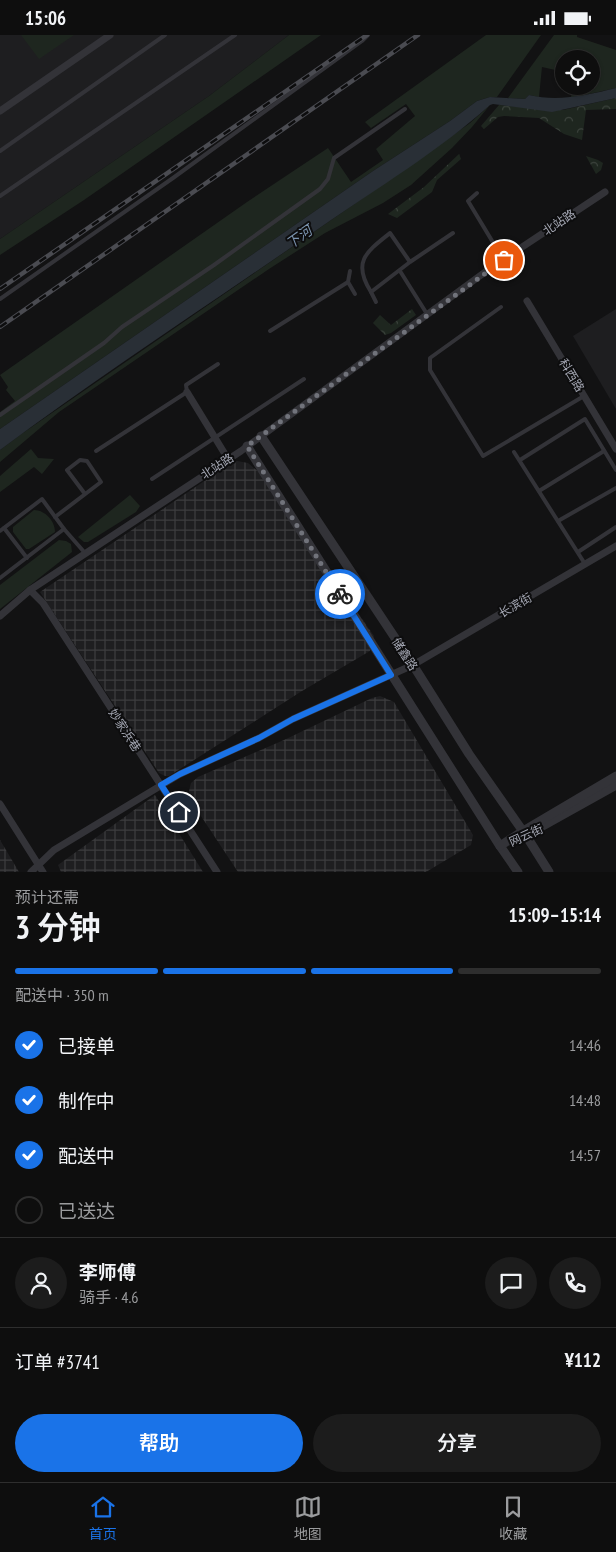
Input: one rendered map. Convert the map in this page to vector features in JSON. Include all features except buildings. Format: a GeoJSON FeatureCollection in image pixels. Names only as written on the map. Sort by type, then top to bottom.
{"type":"FeatureCollection","features":[{"type":"Feature","properties":{"kind":"street"},"geometry":{"type":"LineString","coordinates":[[0,111],[110,35]]}},
{"type":"Feature","properties":{"kind":"street","name":"北站路"},"geometry":{"type":"LineString","coordinates":[[0,617],[30,590],[247,446],[504,260],[605,192]]}},
{"type":"Feature","properties":{"kind":"street","name":"科西路"},"geometry":{"type":"LineString","coordinates":[[527,301],[616,449]]}},
{"type":"Feature","properties":{"kind":"street"},"geometry":{"type":"LineString","coordinates":[[186,392],[228,459]]}},
{"type":"Feature","properties":{"kind":"street","name":"储鑫路"},"geometry":{"type":"LineString","coordinates":[[261,436],[413,665],[469,755],[525,834],[549,872]]}},
{"type":"Feature","properties":{"kind":"street","name":"储鑫路"},"geometry":{"type":"LineString","coordinates":[[247,446],[518,872]]}},
{"type":"Feature","properties":{"kind":"street","name":"长滨街"},"geometry":{"type":"LineString","coordinates":[[31,872],[54,850],[180,774],[259,738],[293,719],[413,665],[616,546]]}},
{"type":"Feature","properties":{"kind":"street","name":"妙家浜巷"},"geometry":{"type":"LineString","coordinates":[[30,590],[43,603],[217,872]]}},
{"type":"Feature","properties":{"kind":"street","name":"网云街"},"geometry":{"type":"LineString","coordinates":[[525,834],[616,776]]}},
{"type":"Feature","properties":{"kind":"street","name":"网云街"},"geometry":{"type":"LineString","coordinates":[[500,846],[616,785]]}},
{"type":"Feature","properties":{"kind":"street"},"geometry":{"type":"LineString","coordinates":[[0,804],[43,872]]}},
{"type":"Feature","properties":{"kind":"lane"},"geometry":{"type":"LineString","coordinates":[[0,151],[165,35]]}},
{"type":"Feature","properties":{"kind":"lane"},"geometry":{"type":"LineString","coordinates":[[0,196],[235,35]]}},
{"type":"Feature","properties":{"kind":"lane"},"geometry":{"type":"LineString","coordinates":[[0,299],[173,178],[368,35]]}},
{"type":"Feature","properties":{"kind":"lane"},"geometry":{"type":"LineString","coordinates":[[0,415],[104,343],[122,327],[214,265],[320,189],[328,179],[334,158],[405,109]]}},
{"type":"Feature","properties":{"kind":"lane"},"geometry":{"type":"LineString","coordinates":[[477,193],[468,201],[504,260]]}},
{"type":"Feature","properties":{"kind":"lane"},"geometry":{"type":"LineString","coordinates":[[376,302],[363,280],[364,259],[368,251],[390,233],[410,262]]}},
{"type":"Feature","properties":{"kind":"lane"},"geometry":{"type":"LineString","coordinates":[[371,292],[410,262],[453,233]]}},
{"type":"Feature","properties":{"kind":"lane"},"geometry":{"type":"LineString","coordinates":[[350,271],[348,282],[355,294]]}},
{"type":"Feature","properties":{"kind":"lane"},"geometry":{"type":"LineString","coordinates":[[400,271],[428,314]]}},
{"type":"Feature","properties":{"kind":"lane"},"geometry":{"type":"LineString","coordinates":[[270,331],[348,282]]}},
{"type":"Feature","properties":{"kind":"lane"},"geometry":{"type":"LineString","coordinates":[[501,307],[430,358],[429,361],[430,370],[483,456],[584,396]]}},
{"type":"Feature","properties":{"kind":"lane"},"geometry":{"type":"LineString","coordinates":[[96,451],[186,392],[186,385],[218,364]]}},
{"type":"Feature","properties":{"kind":"lane"},"geometry":{"type":"LineString","coordinates":[[152,479],[304,379]]}},
{"type":"Feature","properties":{"kind":"lane"},"geometry":{"type":"LineString","coordinates":[[520,460],[585,419],[616,470]]}},
{"type":"Feature","properties":{"kind":"lane"},"geometry":{"type":"LineString","coordinates":[[539,491],[604,451]]}},
{"type":"Feature","properties":{"kind":"lane"},"geometry":{"type":"LineString","coordinates":[[514,452],[585,564]]}},
{"type":"Feature","properties":{"kind":"lane"},"geometry":{"type":"LineString","coordinates":[[55,517],[85,494],[100,482],[87,461],[80,460],[68,470],[85,494]]}},
{"type":"Feature","properties":{"kind":"lane"},"geometry":{"type":"LineString","coordinates":[[558,521],[616,488]]}},
{"type":"Feature","properties":{"kind":"lane"},"geometry":{"type":"LineString","coordinates":[[0,531],[42,499],[85,553]]}},
{"type":"Feature","properties":{"kind":"lane"},"geometry":{"type":"LineString","coordinates":[[578,552],[616,527]]}},
{"type":"Feature","properties":{"kind":"lane"},"geometry":{"type":"LineString","coordinates":[[4,528],[27,558]]}},
{"type":"Feature","properties":{"kind":"lane"},"geometry":{"type":"LineString","coordinates":[[0,578],[64,529]]}},
{"type":"Feature","properties":{"kind":"shaded area"},"geometry":{"type":"Polygon","coordinates":[[[0,35],[289,35],[209,96],[0,239],[0,35]]]}},
{"type":"Feature","properties":{"kind":"shaded area"},"geometry":{"type":"Polygon","coordinates":[[[616,309],[616,409],[573,336],[616,309]]]}},
{"type":"Feature","properties":{"kind":"shaded area"},"geometry":{"type":"Polygon","coordinates":[[[237,461],[248,463],[260,473],[374,636],[370,651],[302,691],[169,776],[165,776],[159,773],[40,592],[231,463],[237,461]]]}},
{"type":"Feature","properties":{"kind":"shaded area"},"geometry":{"type":"Polygon","coordinates":[[[380,696],[394,702],[473,835],[471,845],[426,872],[238,872],[193,804],[189,791],[191,783],[198,777],[380,696]]]}},
{"type":"Feature","properties":{"kind":"shaded area"},"geometry":{"type":"Polygon","coordinates":[[[155,795],[203,872],[61,872],[58,865],[155,795]]]}},
{"type":"Feature","properties":{"kind":"shaded area"},"geometry":{"type":"Polygon","coordinates":[[[0,840],[19,872],[0,872],[0,840]]]}},
{"type":"Feature","properties":{"kind":"green space"},"geometry":{"type":"Polygon","coordinates":[[[21,35],[74,35],[39,59],[21,35]]]}},
{"type":"Feature","properties":{"kind":"green space"},"geometry":{"type":"Polygon","coordinates":[[[289,35],[321,35],[84,200],[0,255],[0,239],[209,96],[289,35]]]}},
{"type":"Feature","properties":{"kind":"green space"},"geometry":{"type":"Polygon","coordinates":[[[486,35],[541,35],[497,97],[477,101],[0,429],[0,412],[15,401],[6,390],[8,387],[0,375],[247,202],[328,148],[351,182],[383,160],[376,149],[415,116],[406,104],[371,128],[365,122],[486,35]]]}},
{"type":"Feature","properties":{"kind":"green space"},"geometry":{"type":"Polygon","coordinates":[[[554,35],[577,35],[577,37],[616,50],[616,88],[600,92],[600,50],[555,50],[555,70],[542,67],[539,97],[529,95],[525,99],[508,98],[554,35]]]}},
{"type":"Feature","properties":{"kind":"green space"},"geometry":{"type":"Polygon","coordinates":[[[571,95],[584,95],[571,98],[571,95]]]}},
{"type":"Feature","properties":{"kind":"green space"},"geometry":{"type":"Polygon","coordinates":[[[616,98],[616,109],[586,110],[582,140],[564,134],[539,118],[504,116],[498,117],[484,129],[481,126],[499,105],[563,110],[616,98]]]}},
{"type":"Feature","properties":{"kind":"green space"},"geometry":{"type":"Polygon","coordinates":[[[490,105],[452,148],[411,185],[383,203],[325,233],[269,269],[59,412],[0,462],[0,450],[20,435],[405,169],[470,123],[490,105]]]}},
{"type":"Feature","properties":{"kind":"green space"},"geometry":{"type":"Polygon","coordinates":[[[459,154],[461,159],[437,180],[432,192],[397,218],[388,214],[424,187],[459,154]]]}},
{"type":"Feature","properties":{"kind":"green space"},"geometry":{"type":"Polygon","coordinates":[[[586,156],[603,163],[601,170],[596,174],[586,156]]]}},
{"type":"Feature","properties":{"kind":"green space"},"geometry":{"type":"Polygon","coordinates":[[[412,309],[416,315],[391,333],[385,335],[373,323],[380,315],[391,325],[412,309]]]}},
{"type":"Feature","properties":{"kind":"green space"},"geometry":{"type":"Polygon","coordinates":[[[31,449],[38,458],[54,459],[42,474],[34,467],[0,492],[0,476],[31,449]]]}},
{"type":"Feature","properties":{"kind":"green space"},"geometry":{"type":"Polygon","coordinates":[[[130,495],[140,506],[136,512],[88,542],[84,542],[78,537],[130,495]]]}},
{"type":"Feature","properties":{"kind":"green space"},"geometry":{"type":"Polygon","coordinates":[[[34,510],[38,510],[49,517],[55,532],[29,549],[26,549],[13,532],[13,527],[34,510]]]}},
{"type":"Feature","properties":{"kind":"green space"},"geometry":{"type":"Polygon","coordinates":[[[59,540],[71,544],[72,552],[0,609],[0,585],[59,540]]]}},
{"type":"Feature","properties":{"kind":"water","name":"下河"},"geometry":{"type":"Polygon","coordinates":[[[616,88],[616,98],[552,112],[490,105],[429,154],[119,365],[0,450],[0,429],[477,101],[490,97],[525,99],[529,95],[562,98],[600,95],[600,92],[616,88]]]}},
{"type":"Feature","properties":{"kind":"railway"},"geometry":{"type":"LineString","coordinates":[[0,289],[367,35]]}},
{"type":"Feature","properties":{"kind":"railway"},"geometry":{"type":"LineString","coordinates":[[0,327],[418,35]]}},
{"type":"Feature","properties":{"kind":"way so far"},"geometry":{"type":"LineString","coordinates":[[340,594],[247,446],[504,260]]}},
{"type":"Feature","properties":{"kind":"route"},"geometry":{"type":"LineString","coordinates":[[179,812],[161,785],[180,774],[259,738],[293,719],[391,675],[340,594]]}}]}
